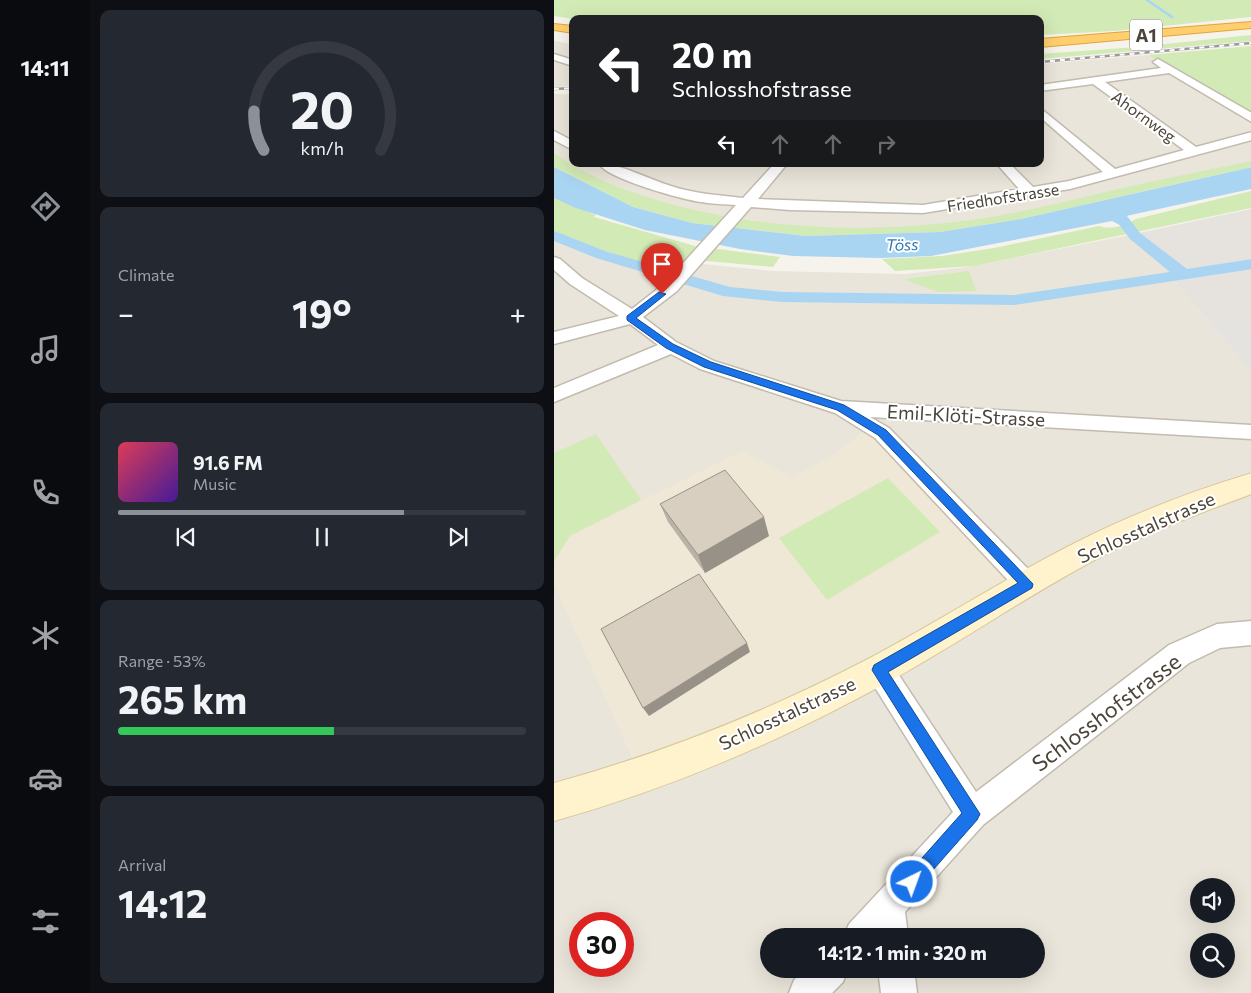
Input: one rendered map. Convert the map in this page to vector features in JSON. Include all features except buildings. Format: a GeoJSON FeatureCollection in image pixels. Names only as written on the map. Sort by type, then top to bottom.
{"type":"FeatureCollection","features":[{"type":"Feature","properties":{"kind":"highway","name":"A1"},"geometry":{"type":"LineString","coordinates":[[1044,44],[1251,25]]}},
{"type":"Feature","properties":{"kind":"highway"},"geometry":{"type":"LineString","coordinates":[[554,27],[569,29]]}},
{"type":"Feature","properties":{"kind":"highway","name":"A1"},"geometry":{"type":"LineString","coordinates":[[1044,50],[1251,31]]}},
{"type":"Feature","properties":{"kind":"highway"},"geometry":{"type":"LineString","coordinates":[[554,34],[569,36]]}},
{"type":"Feature","properties":{"kind":"main road","name":"Schlosstalstrasse"},"geometry":{"type":"LineString","coordinates":[[554,802],[656,770],[761,728],[879,670],[1082,554],[1131,531],[1251,483]]}},
{"type":"Feature","properties":{"kind":"street"},"geometry":{"type":"LineString","coordinates":[[554,57],[569,62]]}},
{"type":"Feature","properties":{"kind":"street"},"geometry":{"type":"LineString","coordinates":[[1152,59],[1251,119]]}},
{"type":"Feature","properties":{"kind":"street"},"geometry":{"type":"LineString","coordinates":[[1044,87],[1172,70]]}},
{"type":"Feature","properties":{"kind":"street","name":"Ahornweg"},"geometry":{"type":"LineString","coordinates":[[1094,80],[1194,152]]}},
{"type":"Feature","properties":{"kind":"street"},"geometry":{"type":"LineString","coordinates":[[1044,114],[1112,174]]}},
{"type":"Feature","properties":{"kind":"street"},"geometry":{"type":"LineString","coordinates":[[554,135],[569,144]]}},
{"type":"Feature","properties":{"kind":"street","name":"Friedhofstrasse"},"geometry":{"type":"LineString","coordinates":[[611,167],[626,175],[675,192],[744,205],[923,209],[1031,193],[1112,174],[1251,136]]}},
{"type":"Feature","properties":{"kind":"street"},"geometry":{"type":"LineString","coordinates":[[554,338],[608,326],[630,318],[671,287],[778,167]]}},
{"type":"Feature","properties":{"kind":"street"},"geometry":{"type":"LineString","coordinates":[[1007,167],[1031,193]]}},
{"type":"Feature","properties":{"kind":"street","name":"Emil-Klöti-Strasse"},"geometry":{"type":"LineString","coordinates":[[554,262],[576,281],[612,302],[630,318],[670,346],[707,365],[840,408],[1251,432]]}},
{"type":"Feature","properties":{"kind":"street"},"geometry":{"type":"LineString","coordinates":[[554,395],[660,352],[670,346]]}},
{"type":"Feature","properties":{"kind":"street"},"geometry":{"type":"LineString","coordinates":[[840,408],[882,432],[1027,584]]}},
{"type":"Feature","properties":{"kind":"street","name":"Schlosshofstrasse"},"geometry":{"type":"LineString","coordinates":[[877,928],[889,922],[972,814],[1180,654],[1217,636],[1251,633]]}},
{"type":"Feature","properties":{"kind":"street"},"geometry":{"type":"LineString","coordinates":[[879,670],[972,814]]}},
{"type":"Feature","properties":{"kind":"street"},"geometry":{"type":"LineString","coordinates":[[807,993],[821,978]]}},
{"type":"Feature","properties":{"kind":"street"},"geometry":{"type":"LineString","coordinates":[[897,978],[899,993]]}},
{"type":"Feature","properties":{"kind":"shaded area"},"geometry":{"type":"Polygon","coordinates":[[[554,41],[569,43],[569,86],[554,87],[554,41]]]}},
{"type":"Feature","properties":{"kind":"shaded area"},"geometry":{"type":"Polygon","coordinates":[[[1148,55],[1251,119],[1251,167],[940,232],[692,223],[554,167],[554,94],[569,94],[569,167],[1044,167],[1044,64],[1148,55]]]}},
{"type":"Feature","properties":{"kind":"shaded area"},"geometry":{"type":"Polygon","coordinates":[[[1251,209],[1251,370],[1134,234],[1251,209]]]}},
{"type":"Feature","properties":{"kind":"shaded area"},"geometry":{"type":"Polygon","coordinates":[[[1134,234],[1251,370],[1251,993],[554,993],[554,239],[600,258],[668,280],[692,263],[773,271],[905,274],[968,267],[1134,234]]]}},
{"type":"Feature","properties":{"kind":"shaded area"},"geometry":{"type":"Polygon","coordinates":[[[1233,321],[1241,330],[1251,329],[1251,370],[1212,325],[1233,321]]]}},
{"type":"Feature","properties":{"kind":"shaded area"},"geometry":{"type":"Polygon","coordinates":[[[871,426],[1027,584],[640,775],[554,584],[555,557],[570,536],[742,451],[792,477],[829,458],[871,426]]]}},
{"type":"Feature","properties":{"kind":"green space"},"geometry":{"type":"Polygon","coordinates":[[[554,0],[1251,0],[1252,17],[1114,31],[1044,35],[1044,15],[569,15],[569,18],[554,16],[554,0]]]}},
{"type":"Feature","properties":{"kind":"green space"},"geometry":{"type":"Polygon","coordinates":[[[1252,35],[1251,41],[1044,59],[1044,54],[1137,47],[1252,35]]]}},
{"type":"Feature","properties":{"kind":"green space"},"geometry":{"type":"Polygon","coordinates":[[[1251,46],[1251,119],[1148,55],[1251,46]]]}},
{"type":"Feature","properties":{"kind":"green space"},"geometry":{"type":"Polygon","coordinates":[[[554,153],[569,164],[569,167],[576,167],[614,185],[678,206],[714,214],[751,221],[789,225],[865,228],[941,223],[996,216],[1252,161],[1251,167],[1021,219],[940,232],[806,236],[692,223],[633,207],[554,167],[554,153]]]}},
{"type":"Feature","properties":{"kind":"green space"},"geometry":{"type":"Polygon","coordinates":[[[1251,191],[1251,208],[974,266],[895,271],[882,259],[942,256],[994,248],[1099,226],[1108,228],[1118,227],[1136,219],[1251,191]]]}},
{"type":"Feature","properties":{"kind":"green space"},"geometry":{"type":"Polygon","coordinates":[[[554,198],[596,215],[594,217],[695,246],[780,257],[773,267],[685,259],[672,272],[614,254],[554,232],[554,198]]]}},
{"type":"Feature","properties":{"kind":"green space"},"geometry":{"type":"Polygon","coordinates":[[[969,271],[976,291],[938,292],[904,279],[969,271]]]}},
{"type":"Feature","properties":{"kind":"green space"},"geometry":{"type":"Polygon","coordinates":[[[596,434],[641,500],[570,536],[554,561],[554,453],[596,434]]]}},
{"type":"Feature","properties":{"kind":"green space"},"geometry":{"type":"Polygon","coordinates":[[[888,478],[940,532],[827,600],[779,538],[888,478]]]}},
{"type":"Feature","properties":{"kind":"water","name":"Töss"},"geometry":{"type":"Polygon","coordinates":[[[554,167],[633,207],[692,223],[806,236],[940,232],[1021,219],[1252,167],[1251,189],[1126,216],[1128,224],[1122,226],[1112,221],[931,256],[881,258],[793,256],[740,249],[645,230],[576,208],[554,198],[554,167]]]}},
{"type":"Feature","properties":{"kind":"waterway"},"geometry":{"type":"LineString","coordinates":[[1147,0],[1172,17]]}},
{"type":"Feature","properties":{"kind":"waterway"},"geometry":{"type":"LineString","coordinates":[[1115,210],[1135,236],[1183,274]]}},
{"type":"Feature","properties":{"kind":"waterway"},"geometry":{"type":"LineString","coordinates":[[554,236],[602,255],[729,292],[782,297],[1015,300],[1252,264]]}},
{"type":"Feature","properties":{"kind":"railway"},"geometry":{"type":"LineString","coordinates":[[1044,62],[1252,43]]}},
{"type":"Feature","properties":{"kind":"railway"},"geometry":{"type":"LineString","coordinates":[[554,89],[569,88]]}},
{"type":"Feature","properties":{"kind":"route"},"geometry":{"type":"LineString","coordinates":[[662,294],[630,318],[670,346],[707,365],[840,408],[882,432],[1027,584],[879,670],[972,814],[912,882]]}}]}
